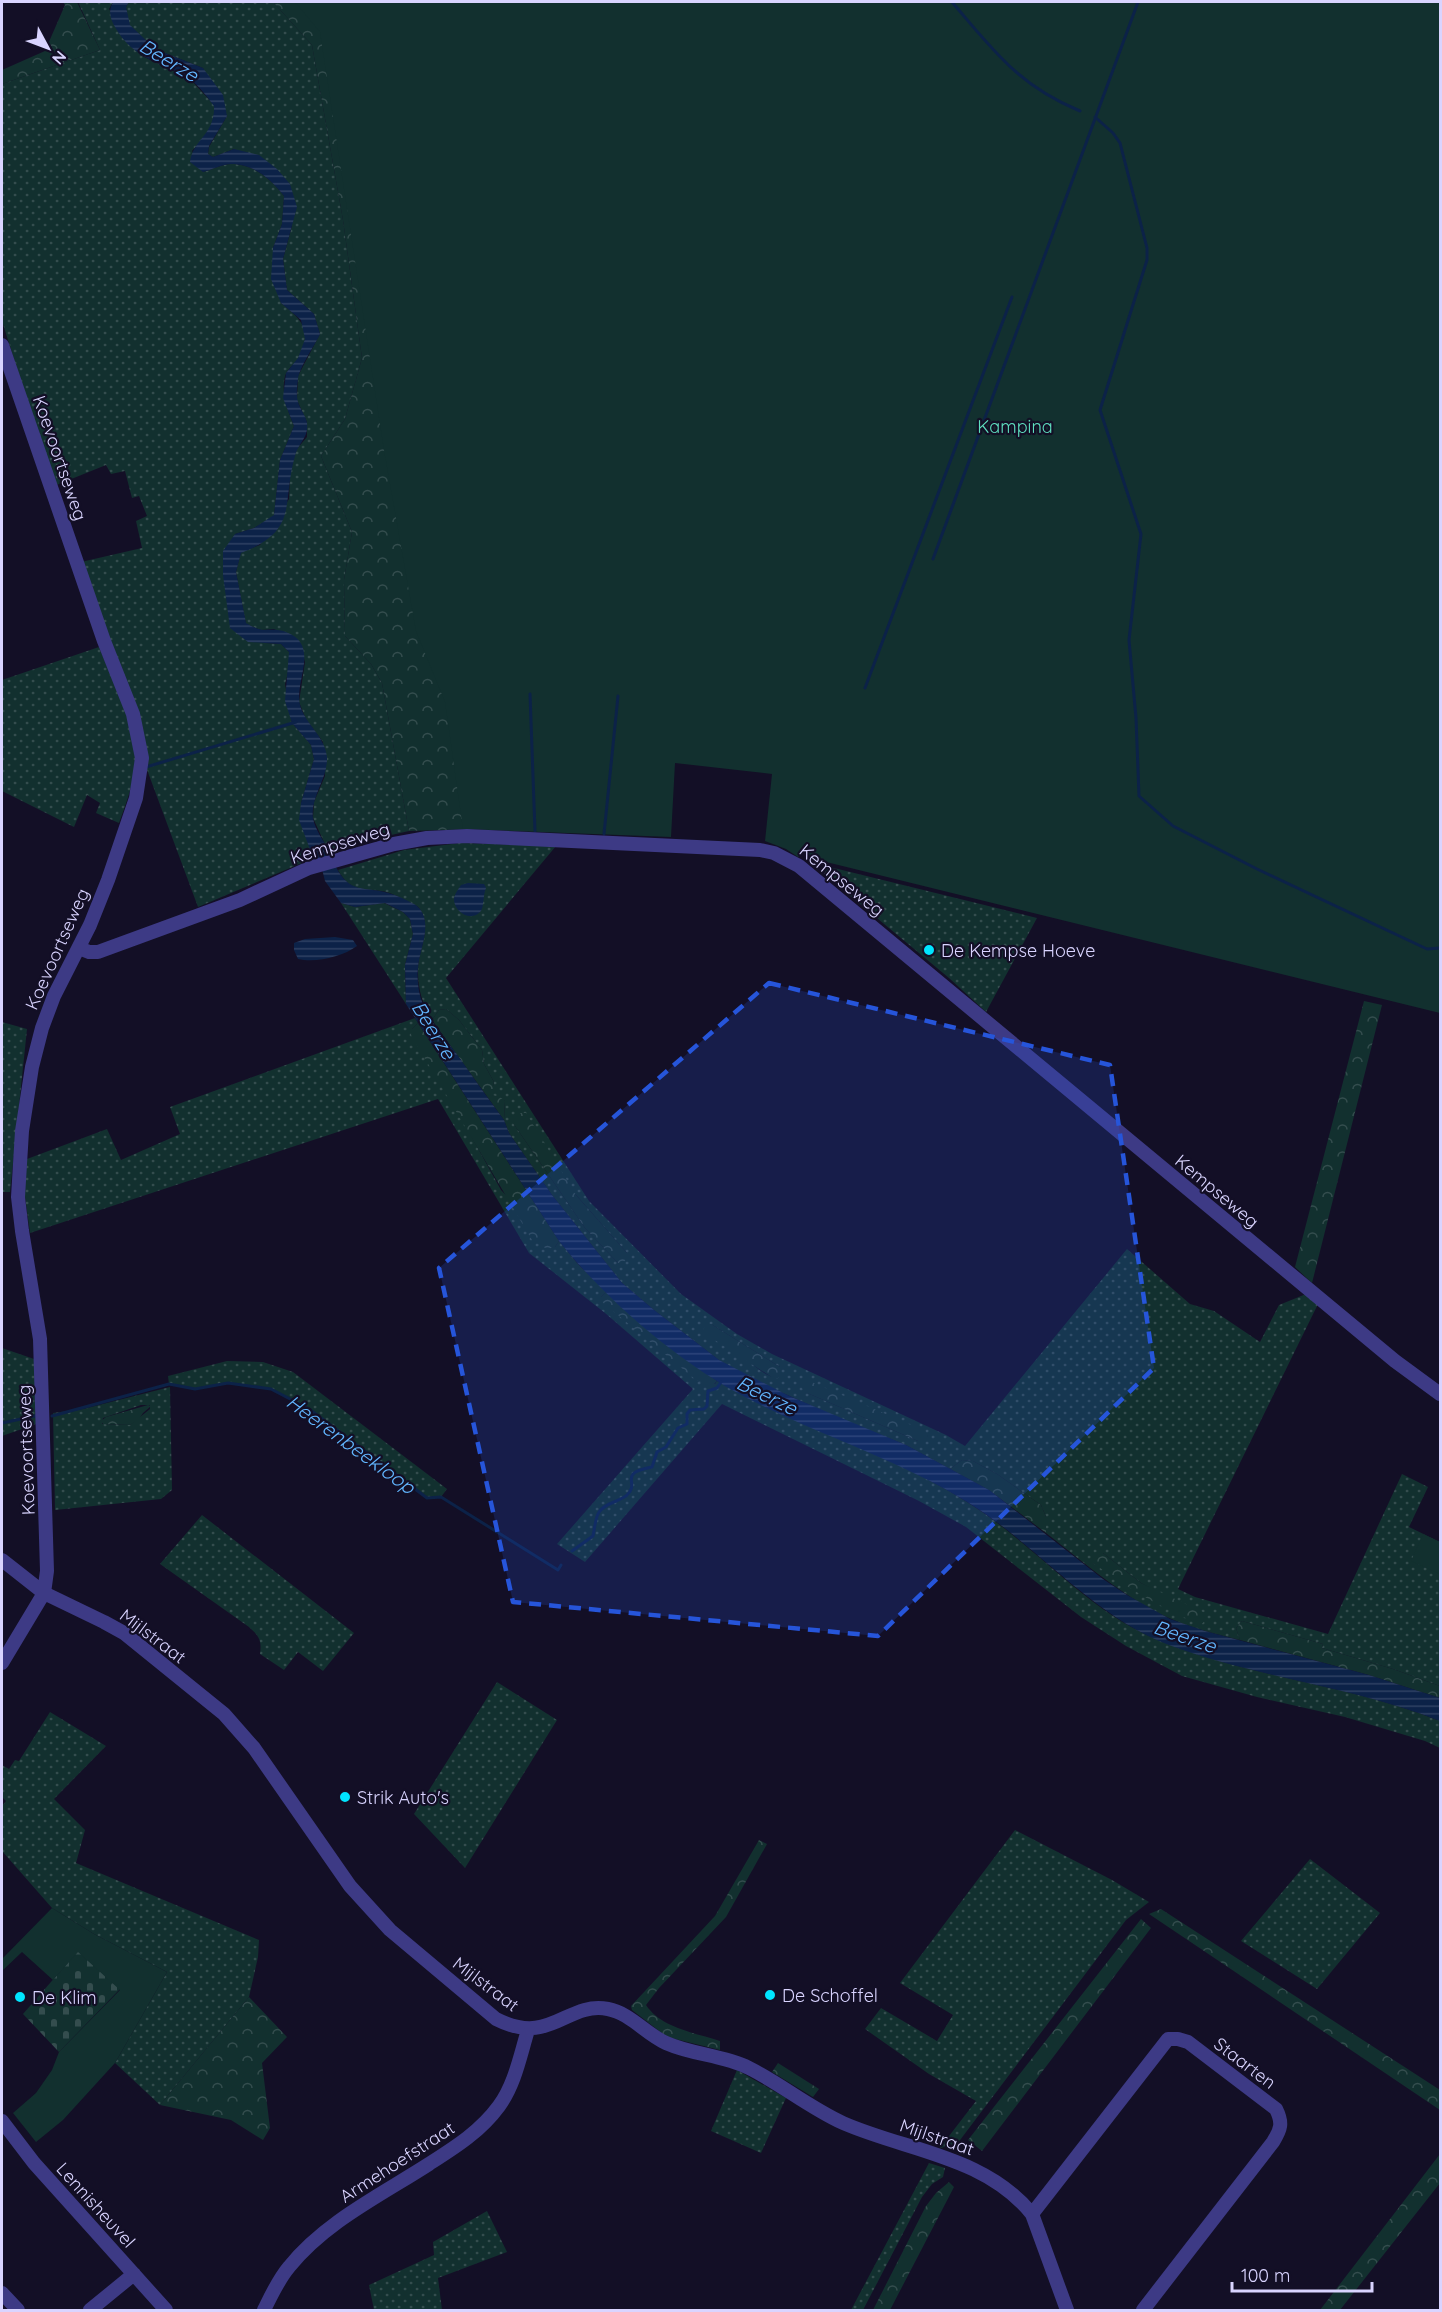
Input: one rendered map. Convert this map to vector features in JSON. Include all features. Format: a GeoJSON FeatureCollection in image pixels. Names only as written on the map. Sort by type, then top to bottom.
{"type":"FeatureCollection","features":[{"type":"Feature","properties":{"kind":"street","name":"Koevoortseweg"},"geometry":{"type":"LineString","coordinates":[[2,345],[104,641],[133,714],[140,740],[142,770],[136,798],[108,880],[79,948],[54,996],[42,1028],[26,1102],[18,1184],[22,1231],[40,1338],[47,1571],[44,1593]]}},
{"type":"Feature","properties":{"kind":"street","name":"Kempseweg"},"geometry":{"type":"LineString","coordinates":[[79,948],[89,952],[111,948],[229,904],[291,875],[319,865],[412,841],[467,836],[760,849],[787,858],[1385,1353],[1440,1394]]}},
{"type":"Feature","properties":{"kind":"street","name":"Mijlstraat"},"geometry":{"type":"LineString","coordinates":[[2,1560],[44,1593],[124,1633],[224,1714],[254,1748],[350,1886],[378,1917],[420,1956],[496,2019],[510,2026],[528,2030],[549,2026],[588,2010],[606,2008],[616,2010],[660,2040],[684,2049],[726,2059],[748,2068],[843,2122],[981,2172],[1023,2203],[1032,2214],[1067,2310]]}},
{"type":"Feature","properties":{"kind":"street"},"geometry":{"type":"LineString","coordinates":[[2,1663],[44,1593]]}},
{"type":"Feature","properties":{"kind":"street","name":"Armehoefstraat"},"geometry":{"type":"LineString","coordinates":[[264,2310],[287,2269],[317,2238],[462,2143],[490,2117],[500,2104],[513,2079],[528,2030]]}},
{"type":"Feature","properties":{"kind":"street","name":"Staarten"},"geometry":{"type":"LineString","coordinates":[[1032,2214],[1168,2039],[1188,2042],[1276,2109],[1281,2120],[1280,2130],[1273,2142],[1143,2310]]}},
{"type":"Feature","properties":{"kind":"street","name":"Lennisheuvel"},"geometry":{"type":"LineString","coordinates":[[2,2121],[34,2163],[166,2310]]}},
{"type":"Feature","properties":{"kind":"street"},"geometry":{"type":"LineString","coordinates":[[90,2310],[134,2274]]}},
{"type":"Feature","properties":{"kind":"street"},"geometry":{"type":"LineString","coordinates":[[2,2293],[18,2310]]}},
{"type":"Feature","properties":{"kind":"highlighted area"},"geometry":{"type":"Polygon","coordinates":[[[769,983],[1110,1065],[1154,1368],[878,1636],[513,1602],[439,1268],[769,983]]]}},
{"type":"Feature","properties":{"kind":"green space"},"geometry":{"type":"Polygon","coordinates":[[[63,2],[77,2],[100,50],[2,84],[2,70],[45,51],[65,5],[63,2]]]}},
{"type":"Feature","properties":{"kind":"green space"},"geometry":{"type":"Polygon","coordinates":[[[78,2],[113,2],[109,9],[140,55],[190,79],[215,106],[215,113],[208,130],[192,151],[203,172],[228,164],[247,167],[268,178],[284,196],[282,224],[273,248],[281,303],[299,320],[305,332],[299,357],[285,376],[284,395],[294,426],[280,460],[274,516],[254,528],[235,534],[230,628],[265,643],[281,644],[289,652],[290,665],[285,684],[292,723],[311,745],[314,759],[301,803],[311,852],[316,857],[198,907],[146,767],[81,562],[142,548],[136,521],[147,516],[139,496],[132,498],[125,471],[111,474],[106,465],[54,486],[2,321],[2,84],[100,50],[78,2]]]}},
{"type":"Feature","properties":{"kind":"green space"},"geometry":{"type":"Polygon","coordinates":[[[129,2],[273,2],[312,45],[343,220],[362,358],[345,419],[321,456],[352,532],[344,580],[345,636],[371,664],[382,683],[409,831],[342,846],[329,853],[313,818],[314,802],[325,776],[323,742],[306,719],[299,702],[305,662],[299,641],[274,629],[261,630],[246,624],[236,572],[241,552],[260,545],[289,499],[290,473],[296,450],[307,437],[307,422],[297,400],[298,376],[320,334],[314,314],[287,290],[283,259],[292,226],[290,184],[234,149],[213,157],[208,154],[209,147],[227,116],[203,68],[155,49],[129,25],[126,7],[129,2]]]}},
{"type":"Feature","properties":{"kind":"green space"},"geometry":{"type":"Polygon","coordinates":[[[273,2],[643,2],[475,829],[409,831],[382,683],[371,664],[345,636],[344,580],[352,532],[321,456],[345,419],[362,358],[343,220],[312,45],[273,2]]]}},
{"type":"Feature","properties":{"kind":"green space","name":"Kampina"},"geometry":{"type":"Polygon","coordinates":[[[295,2],[1440,2],[1440,1013],[814,859],[804,853],[798,857],[786,849],[765,841],[772,774],[675,763],[671,837],[463,829],[445,702],[416,631],[384,450],[320,32],[295,2]]]}},
{"type":"Feature","properties":{"kind":"green space"},"geometry":{"type":"Polygon","coordinates":[[[99,647],[130,725],[135,752],[134,770],[131,788],[119,823],[96,813],[100,803],[87,795],[74,827],[2,791],[2,680],[99,647]]]}},
{"type":"Feature","properties":{"kind":"green space"},"geometry":{"type":"Polygon","coordinates":[[[460,843],[556,846],[446,978],[589,1201],[681,1294],[737,1334],[772,1354],[965,1446],[1127,1249],[1190,1304],[1214,1311],[1260,1342],[1279,1305],[1306,1294],[1318,1304],[1178,1589],[1195,1597],[1328,1634],[1402,1474],[1428,1487],[1409,1527],[1440,1542],[1440,1686],[1322,1648],[1323,1644],[1242,1621],[1236,1628],[1240,1640],[1195,1628],[1152,1610],[1120,1590],[1046,1533],[1046,1517],[1041,1505],[997,1474],[973,1461],[962,1460],[950,1469],[906,1445],[754,1380],[719,1360],[654,1310],[622,1283],[552,1195],[509,1133],[504,1120],[505,1101],[491,1095],[494,1082],[484,1064],[482,1050],[459,1020],[446,1009],[439,1010],[432,1020],[419,985],[418,964],[425,923],[419,908],[388,892],[361,889],[351,885],[338,870],[404,850],[460,843]],[[513,1123],[585,1228],[618,1263],[627,1253],[513,1123]],[[711,1324],[762,1371],[778,1378],[780,1367],[711,1324]],[[805,1392],[918,1441],[928,1436],[805,1392]],[[1103,1553],[1093,1563],[1166,1596],[1141,1583],[1103,1553]]]}},
{"type":"Feature","properties":{"kind":"green space"},"geometry":{"type":"Polygon","coordinates":[[[828,867],[1037,918],[986,1012],[949,978],[824,874],[828,867]]]}},
{"type":"Feature","properties":{"kind":"green space"},"geometry":{"type":"Polygon","coordinates":[[[341,903],[355,907],[384,903],[403,912],[410,919],[413,934],[405,965],[406,1004],[341,903]]]}},
{"type":"Feature","properties":{"kind":"green space"},"geometry":{"type":"Polygon","coordinates":[[[1364,1001],[1382,1005],[1312,1283],[1295,1267],[1364,1001]]]}},
{"type":"Feature","properties":{"kind":"green space"},"geometry":{"type":"Polygon","coordinates":[[[446,1009],[459,1020],[482,1050],[484,1064],[494,1082],[492,1095],[505,1101],[504,1120],[432,1020],[439,1010],[446,1009]]]}},
{"type":"Feature","properties":{"kind":"green space"},"geometry":{"type":"Polygon","coordinates":[[[415,1018],[418,1023],[412,1029],[501,1190],[555,1247],[559,1241],[606,1292],[601,1297],[715,1384],[717,1381],[940,1486],[993,1520],[1102,1608],[1149,1636],[1220,1661],[1368,1697],[1440,1721],[1440,1748],[1425,1741],[1345,1717],[1257,1697],[1182,1676],[1126,1646],[1081,1617],[966,1527],[919,1501],[722,1404],[585,1562],[557,1544],[693,1389],[605,1313],[529,1253],[438,1099],[30,1233],[24,1189],[27,1159],[107,1129],[121,1160],[180,1134],[170,1107],[415,1018]]]}},
{"type":"Feature","properties":{"kind":"green space"},"geometry":{"type":"Polygon","coordinates":[[[2,1022],[27,1029],[10,1192],[2,1192],[2,1022]]]}},
{"type":"Feature","properties":{"kind":"green space"},"geometry":{"type":"Polygon","coordinates":[[[418,1023],[559,1241],[555,1247],[547,1249],[532,1240],[411,1035],[412,1029],[418,1023]]]}},
{"type":"Feature","properties":{"kind":"green space"},"geometry":{"type":"Polygon","coordinates":[[[520,1113],[526,1113],[576,1195],[627,1253],[627,1258],[623,1263],[618,1263],[585,1228],[513,1123],[520,1113]]]}},
{"type":"Feature","properties":{"kind":"green space"},"geometry":{"type":"Polygon","coordinates":[[[606,1292],[671,1348],[717,1381],[712,1386],[696,1380],[601,1301],[601,1297],[606,1292]]]}},
{"type":"Feature","properties":{"kind":"green space"},"geometry":{"type":"Polygon","coordinates":[[[711,1324],[780,1367],[781,1374],[778,1378],[773,1378],[704,1333],[703,1329],[706,1325],[711,1324]]]}},
{"type":"Feature","properties":{"kind":"green space"},"geometry":{"type":"Polygon","coordinates":[[[2,1348],[37,1360],[39,1423],[2,1436],[2,1348]]]}},
{"type":"Feature","properties":{"kind":"green space"},"geometry":{"type":"Polygon","coordinates":[[[227,1361],[263,1362],[293,1372],[447,1489],[441,1497],[427,1498],[309,1409],[271,1389],[228,1383],[195,1389],[169,1384],[168,1376],[227,1361]]]}},
{"type":"Feature","properties":{"kind":"green space"},"geometry":{"type":"Polygon","coordinates":[[[807,1380],[925,1431],[928,1436],[923,1443],[805,1392],[800,1385],[807,1380]]]}},
{"type":"Feature","properties":{"kind":"green space"},"geometry":{"type":"Polygon","coordinates":[[[170,1387],[172,1490],[161,1499],[55,1510],[53,1413],[83,1409],[170,1387]],[[141,1405],[103,1418],[102,1424],[130,1425],[150,1409],[150,1405],[141,1405]]]}},
{"type":"Feature","properties":{"kind":"green space"},"geometry":{"type":"Polygon","coordinates":[[[151,1406],[130,1425],[103,1424],[101,1421],[106,1417],[151,1406]]]}},
{"type":"Feature","properties":{"kind":"green space"},"geometry":{"type":"Polygon","coordinates":[[[962,1460],[973,1461],[997,1474],[1041,1505],[1046,1517],[1046,1533],[989,1490],[950,1469],[962,1460]]]}},
{"type":"Feature","properties":{"kind":"green space"},"geometry":{"type":"Polygon","coordinates":[[[202,1515],[354,1633],[323,1671],[298,1652],[284,1670],[260,1654],[259,1639],[249,1627],[160,1564],[202,1515]]]}},
{"type":"Feature","properties":{"kind":"green space"},"geometry":{"type":"Polygon","coordinates":[[[1423,1534],[1440,1542],[1440,1574],[1411,1561],[1423,1534]]]}},
{"type":"Feature","properties":{"kind":"green space"},"geometry":{"type":"Polygon","coordinates":[[[1096,1552],[1103,1553],[1141,1583],[1205,1613],[1207,1618],[1201,1625],[1145,1597],[1093,1563],[1091,1557],[1096,1552]]]}},
{"type":"Feature","properties":{"kind":"green space"},"geometry":{"type":"Polygon","coordinates":[[[1242,1621],[1323,1644],[1322,1648],[1440,1686],[1440,1698],[1369,1675],[1240,1640],[1236,1628],[1242,1621]]]}},
{"type":"Feature","properties":{"kind":"green space"},"geometry":{"type":"Polygon","coordinates":[[[497,1682],[557,1720],[465,1868],[414,1814],[497,1682]]]}},
{"type":"Feature","properties":{"kind":"green space"},"geometry":{"type":"Polygon","coordinates":[[[50,1712],[106,1746],[54,1799],[85,1830],[76,1863],[259,1940],[258,1957],[249,1997],[160,2105],[115,2063],[167,1972],[94,1934],[52,1908],[2,1851],[2,1806],[6,1801],[2,1797],[2,1765],[9,1769],[15,1760],[19,1761],[50,1712]]]}},
{"type":"Feature","properties":{"kind":"green space"},"geometry":{"type":"Polygon","coordinates":[[[1015,1830],[1112,1880],[1149,1902],[1126,1920],[954,2148],[951,2144],[939,2149],[976,2101],[929,2074],[865,2029],[881,2008],[937,2041],[953,2015],[900,1983],[1015,1830]]]}},
{"type":"Feature","properties":{"kind":"green space"},"geometry":{"type":"Polygon","coordinates":[[[759,1840],[767,1844],[726,1917],[659,1988],[646,2005],[653,2013],[670,2024],[720,2041],[720,2050],[667,2037],[632,2010],[631,2006],[715,1916],[759,1840]]]}},
{"type":"Feature","properties":{"kind":"green space"},"geometry":{"type":"Polygon","coordinates":[[[1310,1859],[1380,1913],[1317,1989],[1241,1941],[1310,1859]]]}},
{"type":"Feature","properties":{"kind":"green space"},"geometry":{"type":"Polygon","coordinates":[[[52,1908],[94,1934],[167,1972],[115,2063],[63,2120],[36,2142],[13,2113],[36,2093],[52,2070],[59,2052],[120,1990],[78,1952],[53,1980],[22,1952],[2,1971],[2,1959],[52,1908]]]}},
{"type":"Feature","properties":{"kind":"green space"},"geometry":{"type":"Polygon","coordinates":[[[1161,1909],[1440,2090],[1440,2110],[1149,1914],[1161,1909]]]}},
{"type":"Feature","properties":{"kind":"green space"},"geometry":{"type":"Polygon","coordinates":[[[1141,1919],[1151,1928],[982,2151],[968,2140],[1141,1919]]]}},
{"type":"Feature","properties":{"kind":"green space"},"geometry":{"type":"Polygon","coordinates":[[[78,1951],[120,1989],[59,2052],[23,2014],[78,1951]]]}},
{"type":"Feature","properties":{"kind":"green space"},"geometry":{"type":"Polygon","coordinates":[[[249,1997],[287,2037],[262,2063],[270,2128],[263,2140],[231,2120],[160,2105],[249,1997]]]}},
{"type":"Feature","properties":{"kind":"green space"},"geometry":{"type":"Polygon","coordinates":[[[778,2063],[819,2089],[813,2097],[772,2072],[778,2063]]]}},
{"type":"Feature","properties":{"kind":"green space"},"geometry":{"type":"Polygon","coordinates":[[[737,2070],[786,2098],[761,2153],[711,2131],[737,2070]]]}},
{"type":"Feature","properties":{"kind":"green space"},"geometry":{"type":"Polygon","coordinates":[[[1440,2154],[1440,2183],[1340,2310],[1320,2310],[1440,2154]]]}},
{"type":"Feature","properties":{"kind":"green space"},"geometry":{"type":"Polygon","coordinates":[[[929,2163],[945,2168],[943,2177],[932,2184],[922,2197],[863,2310],[851,2310],[929,2163]]]}},
{"type":"Feature","properties":{"kind":"green space"},"geometry":{"type":"Polygon","coordinates":[[[949,2182],[954,2187],[890,2310],[873,2310],[926,2206],[949,2182]]]}},
{"type":"Feature","properties":{"kind":"green space"},"geometry":{"type":"Polygon","coordinates":[[[487,2211],[507,2252],[438,2278],[442,2310],[374,2310],[369,2285],[434,2255],[433,2242],[487,2211]]]}},
{"type":"Feature","properties":{"kind":"water","name":"Beerze"},"geometry":{"type":"Polygon","coordinates":[[[113,2],[129,2],[126,7],[130,25],[155,49],[203,68],[223,95],[227,116],[209,146],[208,154],[213,157],[234,149],[259,155],[277,169],[290,184],[297,207],[283,259],[287,290],[314,314],[320,334],[298,379],[297,399],[307,428],[295,456],[285,514],[272,535],[241,553],[236,572],[246,623],[261,630],[286,632],[296,638],[302,646],[304,664],[300,685],[300,705],[323,743],[327,757],[325,773],[314,803],[313,818],[316,827],[343,878],[358,888],[402,898],[423,913],[425,929],[418,977],[424,1008],[504,1120],[509,1133],[552,1195],[622,1283],[719,1360],[789,1396],[906,1445],[989,1490],[1103,1579],[1170,1619],[1205,1631],[1369,1675],[1440,1698],[1440,1721],[1373,1699],[1202,1656],[1169,1645],[1141,1632],[1090,1598],[994,1520],[942,1487],[887,1460],[775,1412],[721,1384],[670,1348],[621,1307],[559,1241],[406,1004],[405,965],[413,934],[410,919],[403,912],[385,903],[355,907],[341,903],[325,881],[320,861],[311,852],[299,820],[301,803],[314,759],[311,745],[292,723],[285,701],[289,652],[281,644],[248,642],[230,628],[223,575],[223,551],[235,534],[254,528],[274,515],[280,460],[294,426],[283,398],[286,373],[298,358],[305,339],[301,320],[281,303],[271,279],[273,248],[282,224],[284,196],[268,178],[247,167],[228,164],[203,172],[190,162],[195,148],[211,124],[214,106],[193,82],[131,47],[112,21],[110,11],[113,2]]]}},
{"type":"Feature","properties":{"kind":"water"},"geometry":{"type":"Polygon","coordinates":[[[484,884],[486,888],[481,911],[472,916],[463,914],[454,903],[454,898],[461,885],[484,884]]]}},
{"type":"Feature","properties":{"kind":"water"},"geometry":{"type":"Polygon","coordinates":[[[335,937],[353,940],[357,946],[329,958],[298,959],[294,943],[305,939],[335,937]]]}},
{"type":"Feature","properties":{"kind":"waterway"},"geometry":{"type":"LineString","coordinates":[[952,2],[1008,65],[1023,78],[1058,101],[1080,111]]}},
{"type":"Feature","properties":{"kind":"waterway"},"geometry":{"type":"LineString","coordinates":[[933,559],[1138,2]]}},
{"type":"Feature","properties":{"kind":"waterway"},"geometry":{"type":"LineString","coordinates":[[1095,117],[1113,133],[1120,143],[1147,248],[1147,260],[1100,410],[1141,534],[1129,640],[1136,718],[1139,796],[1173,826],[1257,869],[1427,949],[1440,948]]}},
{"type":"Feature","properties":{"kind":"waterway"},"geometry":{"type":"LineString","coordinates":[[865,688],[1012,297]]}},
{"type":"Feature","properties":{"kind":"waterway"},"geometry":{"type":"LineString","coordinates":[[530,694],[535,831]]}},
{"type":"Feature","properties":{"kind":"waterway"},"geometry":{"type":"LineString","coordinates":[[604,834],[618,696]]}},
{"type":"Feature","properties":{"kind":"waterway"},"geometry":{"type":"LineString","coordinates":[[146,767],[296,722]]}},
{"type":"Feature","properties":{"kind":"waterway","name":"Heerenbeekloop"},"geometry":{"type":"LineString","coordinates":[[572,1551],[593,1536],[600,1511],[627,1495],[631,1490],[631,1479],[635,1472],[652,1467],[657,1452],[666,1447],[678,1428],[687,1424],[687,1414],[690,1410],[704,1409],[707,1406],[708,1391],[717,1388],[721,1382]]}},
{"type":"Feature","properties":{"kind":"waterway","name":"Heerenbeekloop"},"geometry":{"type":"LineString","coordinates":[[52,1416],[169,1384],[195,1389],[228,1383],[271,1389],[309,1409],[427,1498],[441,1497],[558,1570],[561,1565]]}},
{"type":"Feature","properties":{"kind":"waterway","name":"Heerenbeekloop"},"geometry":{"type":"LineString","coordinates":[[2,1423],[35,1416]]}},
{"type":"Feature","properties":{"kind":"place","name":"De Kempse Hoeve"},"geometry":{"type":"Point","coordinates":[929,950]}},
{"type":"Feature","properties":{"kind":"place","name":"Strik Auto's"},"geometry":{"type":"Point","coordinates":[345,1797]}},
{"type":"Feature","properties":{"kind":"place","name":"De Schoffel"},"geometry":{"type":"Point","coordinates":[770,1995]}},
{"type":"Feature","properties":{"kind":"place","name":"De Klim"},"geometry":{"type":"Point","coordinates":[20,1997]}}]}
